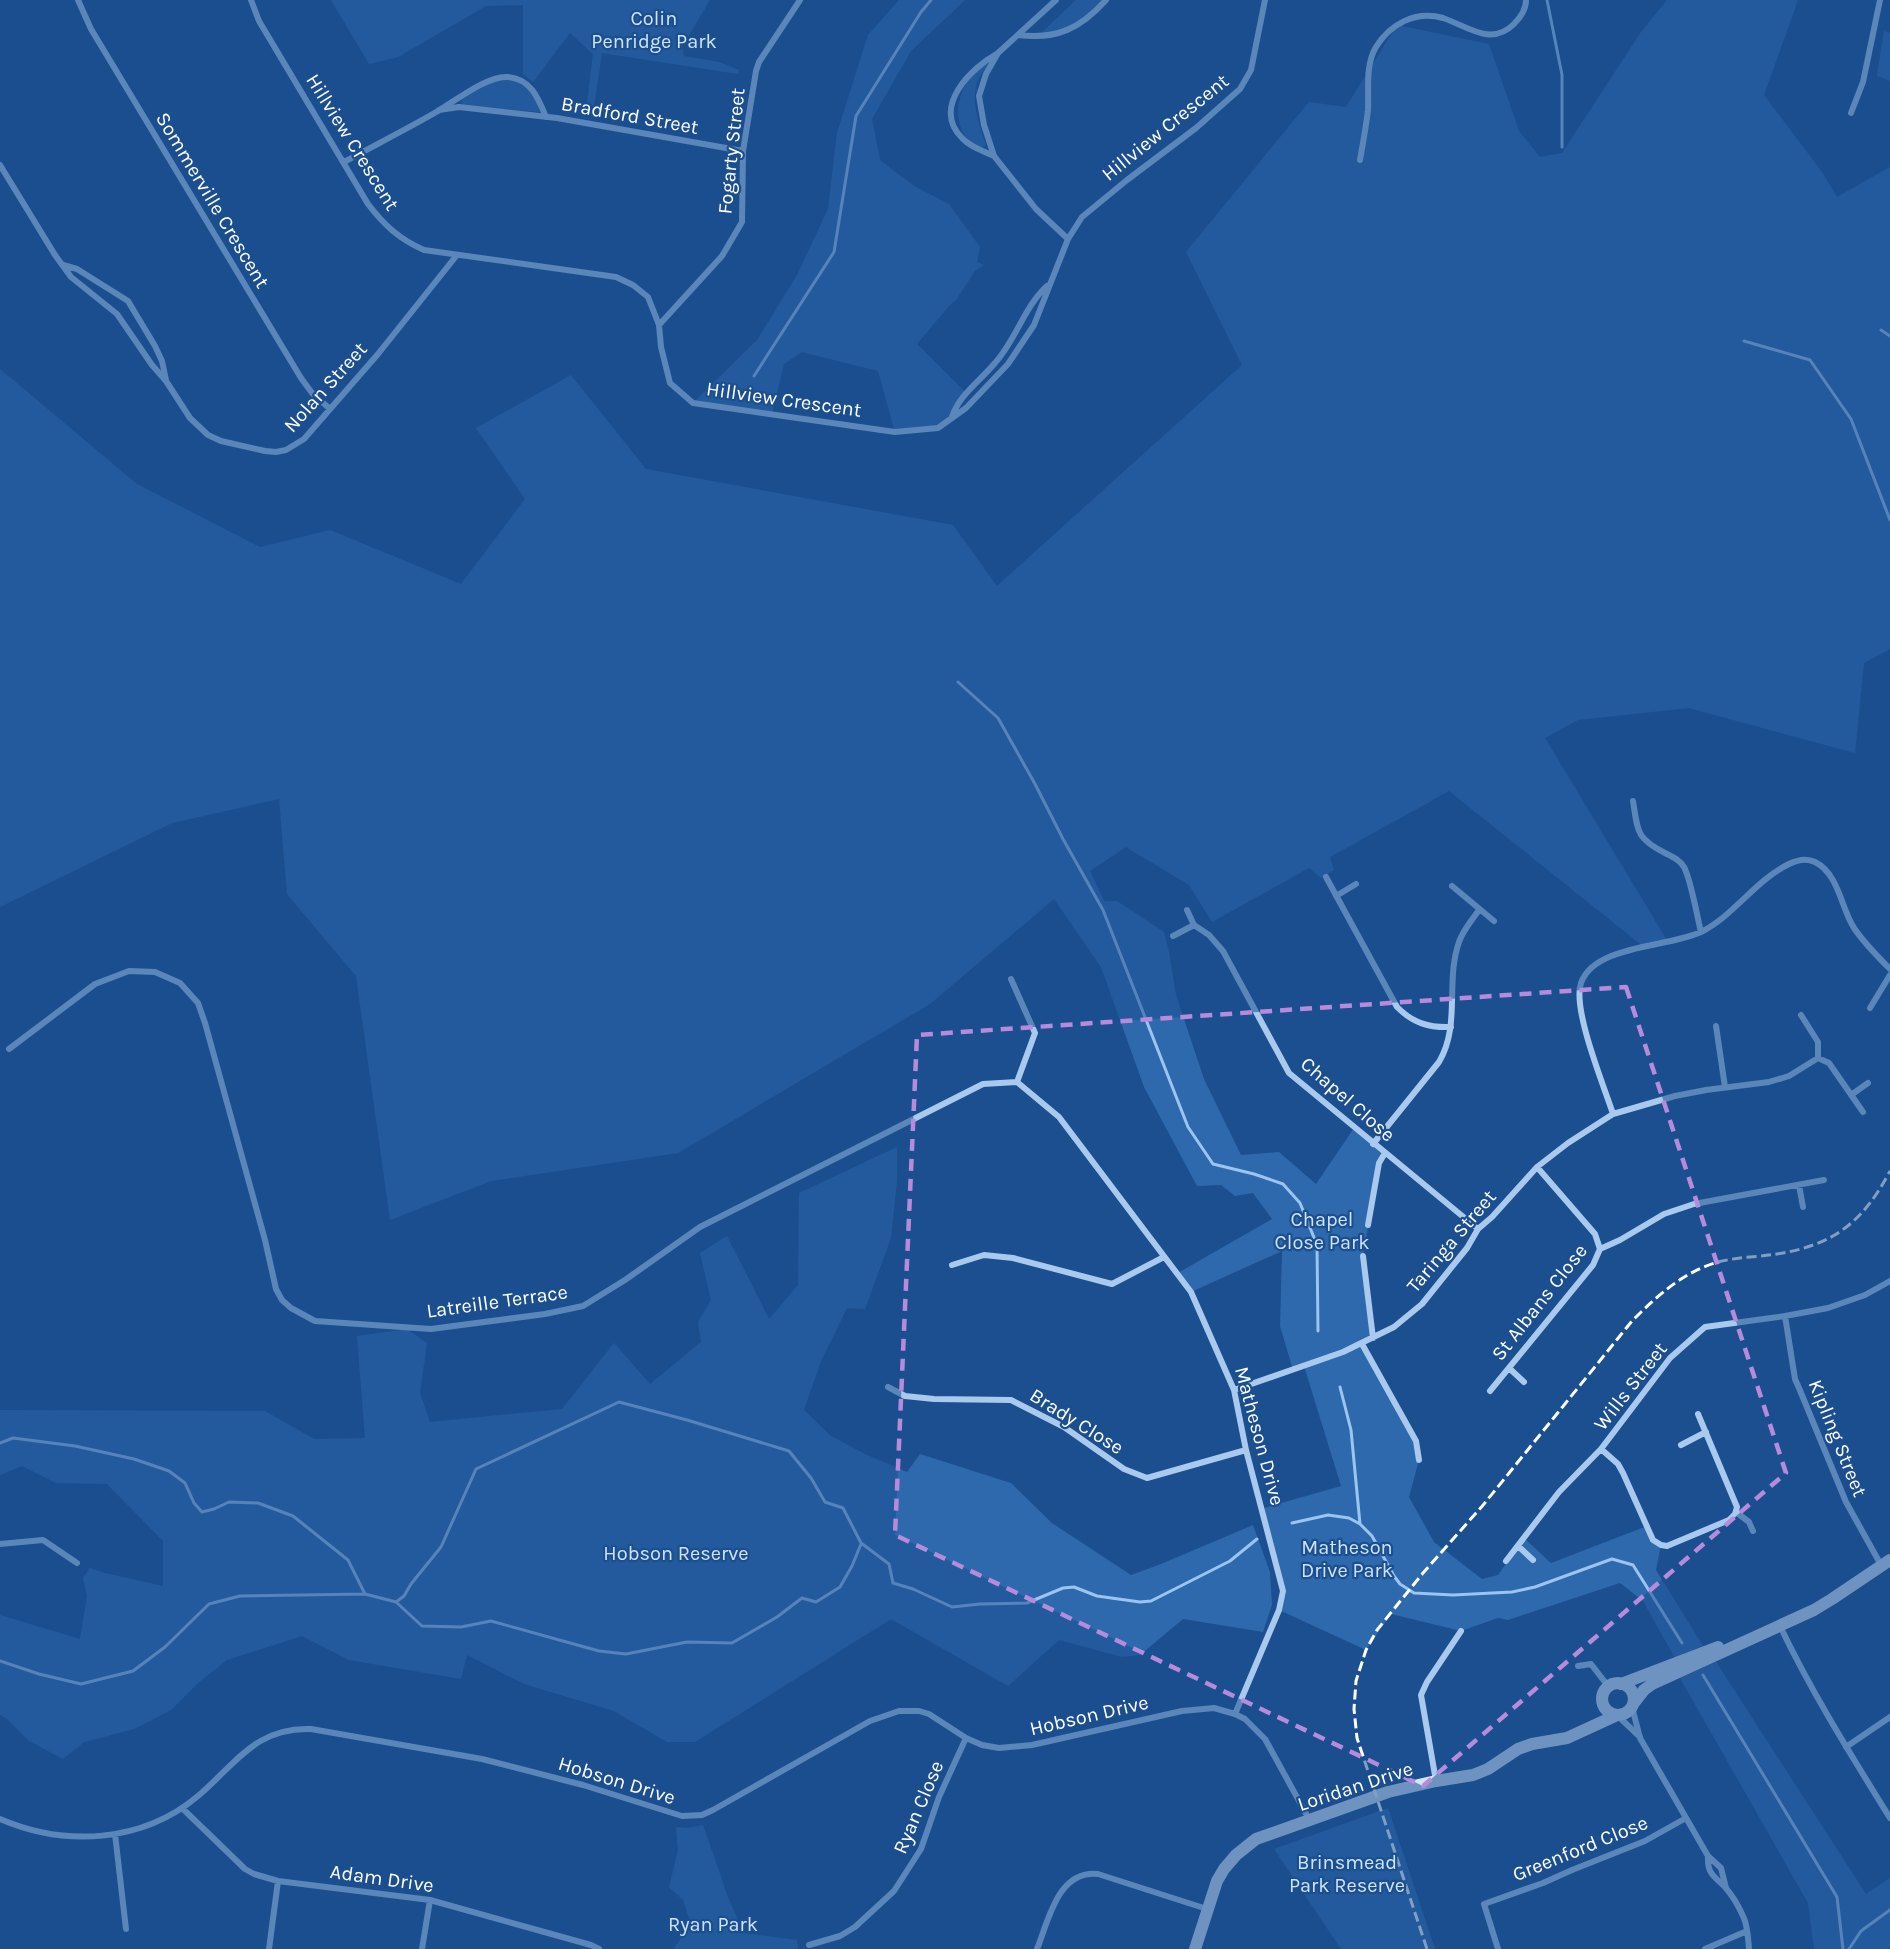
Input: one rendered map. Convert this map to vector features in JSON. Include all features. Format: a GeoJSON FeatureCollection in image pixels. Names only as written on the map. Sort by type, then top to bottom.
{"type":"FeatureCollection","features":[{"type":"Feature","properties":{"kind":"street","name":"Sommerville Crescent"},"geometry":{"type":"LineString","coordinates":[[78,0],[91,29],[300,378],[312,393],[330,409]]}},
{"type":"Feature","properties":{"kind":"street","name":"Hillview Crescent"},"geometry":{"type":"LineString","coordinates":[[251,0],[259,21],[368,204],[380,220],[408,243],[424,249],[457,255],[616,277],[633,285],[648,297],[659,325],[660,347],[670,383],[693,403],[895,432],[938,428],[966,408],[1008,364],[1034,325],[1068,239],[1082,216],[1196,128],[1240,89],[1251,70],[1265,0]]}},
{"type":"Feature","properties":{"kind":"street","name":"Fogarty Street"},"geometry":{"type":"LineString","coordinates":[[659,325],[722,256],[742,222],[743,151],[755,74],[759,62],[800,0]]}},
{"type":"Feature","properties":{"kind":"street"},"geometry":{"type":"LineString","coordinates":[[994,156],[976,148],[959,136],[954,127],[951,107],[958,88],[987,59],[998,53],[1056,0]]}},
{"type":"Feature","properties":{"kind":"street"},"geometry":{"type":"LineString","coordinates":[[1018,35],[1036,38],[1074,28],[1086,20],[1106,0]]}},
{"type":"Feature","properties":{"kind":"street"},"geometry":{"type":"LineString","coordinates":[[1359,160],[1367,118],[1370,62],[1374,49],[1391,29],[1413,18],[1432,16],[1483,35],[1492,35],[1509,29],[1517,21],[1523,14],[1526,0]]}},
{"type":"Feature","properties":{"kind":"street"},"geometry":{"type":"LineString","coordinates":[[1851,112],[1863,81],[1880,0]]}},
{"type":"Feature","properties":{"kind":"street"},"geometry":{"type":"LineString","coordinates":[[998,53],[986,74],[979,96],[984,125],[994,156],[1036,209],[1068,239]]}},
{"type":"Feature","properties":{"kind":"street","name":"Bradford Street"},"geometry":{"type":"LineString","coordinates":[[344,162],[501,76],[526,82],[536,93],[546,117]]}},
{"type":"Feature","properties":{"kind":"street","name":"Bradford Street"},"geometry":{"type":"LineString","coordinates":[[439,110],[459,107],[546,117],[743,151]]}},
{"type":"Feature","properties":{"kind":"street","name":"Nolan Street"},"geometry":{"type":"LineString","coordinates":[[0,165],[71,277],[117,314],[190,418],[208,435],[221,441],[265,451],[276,452],[296,445],[304,439],[378,354],[457,255]]}},
{"type":"Feature","properties":{"kind":"street","name":"Nolan Street"},"geometry":{"type":"LineString","coordinates":[[63,265],[77,269],[128,301],[155,346],[162,361],[166,381]]}},
{"type":"Feature","properties":{"kind":"street"},"geometry":{"type":"LineString","coordinates":[[952,419],[956,407],[966,393],[997,361],[1037,296],[1050,284]]}},
{"type":"Feature","properties":{"kind":"street"},"geometry":{"type":"LineString","coordinates":[[1633,801],[1638,830],[1642,839],[1650,846],[1678,859],[1685,868],[1701,932]]}},
{"type":"Feature","properties":{"kind":"street"},"geometry":{"type":"LineString","coordinates":[[1613,1114],[1579,1002],[1580,984],[1586,973],[1596,964],[1611,956],[1701,932],[1772,876],[1789,864],[1803,859],[1815,862],[1827,873],[1836,887],[1853,927],[1890,969]]}},
{"type":"Feature","properties":{"kind":"street"},"geometry":{"type":"LineString","coordinates":[[1326,877],[1397,1007],[1407,1017],[1422,1024],[1451,1027]]}},
{"type":"Feature","properties":{"kind":"street"},"geometry":{"type":"LineString","coordinates":[[1336,896],[1356,884]]}},
{"type":"Feature","properties":{"kind":"street"},"geometry":{"type":"LineString","coordinates":[[1452,886],[1494,921]]}},
{"type":"Feature","properties":{"kind":"street"},"geometry":{"type":"LineString","coordinates":[[1373,1144],[1447,1049],[1451,1027],[1453,970],[1459,942],[1479,909]]}},
{"type":"Feature","properties":{"kind":"street","name":"Chapel Close"},"geometry":{"type":"LineString","coordinates":[[1187,910],[1194,925],[1209,935],[1223,951],[1289,1072],[1478,1229]]}},
{"type":"Feature","properties":{"kind":"street"},"geometry":{"type":"LineString","coordinates":[[1173,936],[1194,925]]}},
{"type":"Feature","properties":{"kind":"street","name":"Latreille Terrace"},"geometry":{"type":"LineString","coordinates":[[9,1049],[95,984],[129,971],[155,972],[180,983],[198,1003],[205,1023],[276,1288],[282,1300],[291,1308],[315,1321],[431,1329],[545,1314],[583,1306],[625,1280],[700,1227],[983,1084],[1017,1082]]}},
{"type":"Feature","properties":{"kind":"street"},"geometry":{"type":"LineString","coordinates":[[1870,1008],[1890,975]]}},
{"type":"Feature","properties":{"kind":"street"},"geometry":{"type":"LineString","coordinates":[[1011,979],[1035,1033],[1017,1082]]}},
{"type":"Feature","properties":{"kind":"street"},"geometry":{"type":"LineString","coordinates":[[1801,1015],[1818,1042],[1818,1058],[1829,1063],[1863,1112]]}},
{"type":"Feature","properties":{"kind":"street"},"geometry":{"type":"LineString","coordinates":[[1716,1026],[1725,1087]]}},
{"type":"Feature","properties":{"kind":"street","name":"Taringa Street"},"geometry":{"type":"LineString","coordinates":[[1234,1390],[1362,1344],[1394,1327],[1422,1304],[1467,1248],[1478,1229],[1492,1217],[1537,1167],[1568,1143],[1613,1114],[1676,1096],[1769,1082],[1789,1076],[1818,1058]]}},
{"type":"Feature","properties":{"kind":"street","name":"Matheson Drive"},"geometry":{"type":"LineString","coordinates":[[1017,1082],[1059,1117],[1191,1292],[1234,1390],[1246,1450],[1282,1591],[1279,1610],[1235,1714]]}},
{"type":"Feature","properties":{"kind":"street"},"geometry":{"type":"LineString","coordinates":[[1851,1095],[1868,1083]]}},
{"type":"Feature","properties":{"kind":"street"},"geometry":{"type":"LineString","coordinates":[[1368,1225],[1379,1163],[1384,1153]]}},
{"type":"Feature","properties":{"kind":"street"},"geometry":{"type":"LineString","coordinates":[[1537,1167],[1594,1234],[1600,1249]]}},
{"type":"Feature","properties":{"kind":"street","name":"St Albans Close"},"geometry":{"type":"LineString","coordinates":[[1490,1391],[1593,1265],[1600,1249],[1620,1240],[1648,1222],[1677,1209],[1824,1180]]}},
{"type":"Feature","properties":{"kind":"street"},"geometry":{"type":"LineString","coordinates":[[1799,1185],[1803,1207]]}},
{"type":"Feature","properties":{"kind":"street"},"geometry":{"type":"LineString","coordinates":[[952,1265],[984,1255],[1013,1258],[1112,1284],[1164,1257]]}},
{"type":"Feature","properties":{"kind":"street"},"geometry":{"type":"LineString","coordinates":[[1362,1256],[1373,1338]]}},
{"type":"Feature","properties":{"kind":"street","name":"Wills Street"},"geometry":{"type":"LineString","coordinates":[[1506,1561],[1559,1492],[1601,1449],[1670,1358],[1705,1327],[1828,1308],[1865,1295],[1890,1281]]}},
{"type":"Feature","properties":{"kind":"street","name":"Kipling Street"},"geometry":{"type":"LineString","coordinates":[[1785,1316],[1799,1388],[1846,1502],[1886,1563]]}},
{"type":"Feature","properties":{"kind":"street"},"geometry":{"type":"LineString","coordinates":[[1362,1344],[1416,1441],[1419,1460]]}},
{"type":"Feature","properties":{"kind":"street"},"geometry":{"type":"LineString","coordinates":[[1509,1368],[1524,1382]]}},
{"type":"Feature","properties":{"kind":"street","name":"Brady Close"},"geometry":{"type":"LineString","coordinates":[[888,1387],[905,1396],[934,1399],[1011,1400],[1064,1427],[1124,1469],[1147,1478],[1246,1450]]}},
{"type":"Feature","properties":{"kind":"street"},"geometry":{"type":"LineString","coordinates":[[1601,1449],[1618,1464],[1653,1540],[1667,1546],[1729,1520],[1737,1508],[1736,1500],[1698,1414]]}},
{"type":"Feature","properties":{"kind":"street"},"geometry":{"type":"LineString","coordinates":[[1681,1445],[1706,1432]]}},
{"type":"Feature","properties":{"kind":"street"},"geometry":{"type":"LineString","coordinates":[[1736,1512],[1749,1522],[1753,1531]]}},
{"type":"Feature","properties":{"kind":"street"},"geometry":{"type":"LineString","coordinates":[[0,1544],[43,1540],[77,1563]]}},
{"type":"Feature","properties":{"kind":"street"},"geometry":{"type":"LineString","coordinates":[[1518,1546],[1533,1560]]}},
{"type":"Feature","properties":{"kind":"street"},"geometry":{"type":"LineString","coordinates":[[1633,1705],[1644,1690],[1653,1684],[1832,1599],[1886,1563]]}},
{"type":"Feature","properties":{"kind":"street"},"geometry":{"type":"LineString","coordinates":[[1779,1624],[1799,1666],[1890,1818]]}},
{"type":"Feature","properties":{"kind":"street"},"geometry":{"type":"LineString","coordinates":[[1436,1781],[1421,1695],[1427,1682],[1461,1631]]}},
{"type":"Feature","properties":{"kind":"street"},"geometry":{"type":"LineString","coordinates":[[1726,1888],[1710,1872],[1707,1856],[1640,1738],[1616,1716],[1606,1711],[1602,1701],[1610,1688],[1716,1647],[1738,1643]]}},
{"type":"Feature","properties":{"kind":"street"},"geometry":{"type":"LineString","coordinates":[[1578,1666],[1591,1664],[1610,1688],[1632,1691],[1640,1738]]}},
{"type":"Feature","properties":{"kind":"street"},"geometry":{"type":"LineString","coordinates":[[1586,1729],[1610,1688]]}},
{"type":"Feature","properties":{"kind":"street","name":"Loridan Drive"},"geometry":{"type":"LineString","coordinates":[[1195,1949],[1217,1881],[1241,1849],[1256,1839],[1388,1792],[1473,1775],[1488,1769],[1518,1749],[1532,1744],[1567,1738],[1616,1716],[1626,1714],[1633,1705]]}},
{"type":"Feature","properties":{"kind":"street","name":"Hobson Drive"},"geometry":{"type":"LineString","coordinates":[[0,1819],[20,1827],[56,1836],[115,1834],[141,1828],[182,1808],[255,1745],[280,1731],[294,1729],[311,1729],[482,1759],[583,1785],[682,1816],[702,1815],[713,1810],[870,1721],[891,1713],[919,1711],[929,1714],[966,1738],[982,1745],[993,1748],[1016,1748],[1182,1711],[1214,1708],[1235,1714],[1252,1725],[1265,1739],[1310,1820]]}},
{"type":"Feature","properties":{"kind":"street"},"geometry":{"type":"LineString","coordinates":[[1846,1747],[1890,1717]]}},
{"type":"Feature","properties":{"kind":"street","name":"Ryan Close"},"geometry":{"type":"LineString","coordinates":[[809,1945],[840,1936],[855,1927],[894,1891],[921,1849],[939,1797],[966,1738]]}},
{"type":"Feature","properties":{"kind":"street","name":"Adam Drive"},"geometry":{"type":"LineString","coordinates":[[182,1808],[245,1869],[254,1874],[278,1881],[430,1900],[599,1949]]}},
{"type":"Feature","properties":{"kind":"street","name":"Greenford Close"},"geometry":{"type":"LineString","coordinates":[[1498,1949],[1484,1904],[1543,1883],[1645,1841],[1686,1818]]}},
{"type":"Feature","properties":{"kind":"street"},"geometry":{"type":"LineString","coordinates":[[115,1834],[126,1929]]}},
{"type":"Feature","properties":{"kind":"street"},"geometry":{"type":"LineString","coordinates":[[1707,1856],[1721,1868],[1726,1888],[1742,1915],[1749,1949]]}},
{"type":"Feature","properties":{"kind":"street"},"geometry":{"type":"LineString","coordinates":[[1037,1949],[1065,1885],[1086,1873],[1098,1874],[1207,1909]]}},
{"type":"Feature","properties":{"kind":"street"},"geometry":{"type":"LineString","coordinates":[[269,1949],[278,1881]]}},
{"type":"Feature","properties":{"kind":"street"},"geometry":{"type":"LineString","coordinates":[[422,1949],[430,1900]]}},
{"type":"Feature","properties":{"kind":"street"},"geometry":{"type":"LineString","coordinates":[[1705,1949],[1747,1931]]}},
{"type":"Feature","properties":{"kind":"highlighted area"},"geometry":{"type":"Polygon","coordinates":[[[1626,987],[1786,1473],[1423,1786],[895,1535],[917,1035],[1626,987]]]}},
{"type":"Feature","properties":{"kind":"green space","name":"Colin Penridge Park"},"geometry":{"type":"Polygon","coordinates":[[[331,0],[710,0],[682,47],[684,56],[719,62],[739,70],[738,74],[602,53],[593,113],[586,111],[593,54],[570,33],[533,82],[523,74],[523,5],[486,6],[398,57],[369,64],[331,0]]]}},
{"type":"Feature","properties":{"kind":"green space"},"geometry":{"type":"Polygon","coordinates":[[[899,0],[965,0],[911,51],[872,119],[880,160],[914,186],[949,204],[980,247],[977,262],[984,265],[975,271],[956,300],[917,344],[966,393],[952,419],[938,428],[895,432],[878,371],[802,352],[784,364],[772,414],[693,403],[757,340],[797,275],[828,209],[837,133],[868,35],[899,0]]]}},
{"type":"Feature","properties":{"kind":"green space"},"geometry":{"type":"Polygon","coordinates":[[[1076,0],[1103,0],[1075,23],[1059,31],[1040,34],[1076,0]]]}},
{"type":"Feature","properties":{"kind":"green space"},"geometry":{"type":"Polygon","coordinates":[[[1667,0],[1798,0],[1764,95],[1822,172],[1837,197],[1890,167],[1890,649],[1864,663],[1855,753],[1689,708],[1578,720],[1545,738],[1668,942],[1644,947],[1449,791],[1330,857],[1334,870],[1321,878],[1309,868],[1212,922],[1189,885],[1126,847],[1090,871],[1104,901],[1117,901],[1164,932],[1176,995],[1204,1079],[1241,1155],[1279,1152],[1316,1184],[1354,1128],[1385,1153],[1379,1163],[1363,1256],[1373,1338],[1362,1344],[1416,1441],[1419,1460],[1409,1497],[1434,1542],[1482,1579],[1498,1575],[1524,1538],[1551,1563],[1647,1526],[1653,1540],[1661,1545],[1656,1570],[1703,1646],[1675,1658],[1643,1601],[1620,1583],[1508,1620],[1498,1618],[1461,1631],[1391,1614],[1366,1650],[1279,1610],[1282,1591],[1264,1508],[1341,1486],[1304,1366],[1293,1370],[1280,1326],[1282,1251],[1191,1292],[1176,1274],[1272,1219],[1253,1193],[1235,1196],[1221,1185],[1197,1186],[1144,1087],[1101,967],[1054,899],[930,1004],[678,1153],[491,1181],[390,1220],[356,976],[287,894],[279,799],[172,823],[0,907],[0,369],[137,484],[260,547],[330,530],[461,584],[525,499],[476,428],[571,375],[646,469],[953,525],[997,586],[1242,365],[1186,252],[1309,102],[1346,107],[1397,25],[1489,44],[1519,131],[1540,157],[1562,153],[1641,32],[1667,0]]]}},
{"type":"Feature","properties":{"kind":"green space"},"geometry":{"type":"Polygon","coordinates":[[[1884,31],[1890,33],[1890,81],[1877,76],[1884,31]]]}},
{"type":"Feature","properties":{"kind":"green space"},"geometry":{"type":"Polygon","coordinates":[[[990,62],[979,78],[975,94],[976,112],[986,145],[983,147],[967,138],[962,130],[958,112],[962,92],[968,81],[990,62]]]}},
{"type":"Feature","properties":{"kind":"green space"},"geometry":{"type":"Polygon","coordinates":[[[504,78],[518,82],[528,89],[536,98],[540,112],[463,106],[460,98],[504,78]]]}},
{"type":"Feature","properties":{"kind":"green space","name":"Hobson Reserve"},"geometry":{"type":"Polygon","coordinates":[[[897,1147],[897,1180],[891,1238],[865,1309],[847,1308],[821,1361],[804,1410],[831,1436],[907,1472],[920,1454],[1011,1483],[1052,1523],[1131,1575],[1253,1525],[1270,1572],[1272,1605],[1263,1632],[1183,1619],[1140,1655],[1122,1657],[1059,1640],[1008,1686],[891,1619],[695,1742],[667,1742],[614,1711],[524,1684],[467,1655],[461,1679],[349,1660],[302,1636],[227,1660],[198,1683],[171,1710],[134,1729],[84,1742],[63,1759],[29,1741],[0,1715],[0,1615],[80,1639],[87,1596],[83,1578],[90,1568],[163,1586],[163,1541],[107,1484],[56,1483],[22,1466],[0,1475],[0,1410],[265,1411],[314,1439],[365,1438],[357,1336],[407,1329],[427,1343],[420,1393],[430,1422],[562,1409],[614,1343],[650,1384],[701,1342],[698,1322],[711,1300],[700,1253],[727,1236],[769,1319],[798,1285],[799,1193],[897,1147]]]}},
{"type":"Feature","properties":{"kind":"green space"},"geometry":{"type":"Polygon","coordinates":[[[1716,1662],[1866,1894],[1890,1878],[1890,1947],[1888,1949],[1814,1949],[1808,1903],[1680,1678],[1716,1662]]]}},
{"type":"Feature","properties":{"kind":"green space","name":"Brinsmead Park Reserve"},"geometry":{"type":"Polygon","coordinates":[[[1388,1808],[1435,1949],[1341,1949],[1274,1849],[1388,1808]]]}},
{"type":"Feature","properties":{"kind":"green space","name":"Ryan Park"},"geometry":{"type":"Polygon","coordinates":[[[703,1825],[729,1900],[744,1933],[797,1940],[798,1949],[673,1949],[679,1942],[689,1918],[683,1900],[669,1887],[678,1850],[676,1827],[688,1828],[703,1825]]]}},
{"type":"Feature","properties":{"kind":"waterway"},"geometry":{"type":"LineString","coordinates":[[754,376],[834,252],[856,116],[921,12],[931,0]]}},
{"type":"Feature","properties":{"kind":"waterway"},"geometry":{"type":"LineString","coordinates":[[1547,0],[1562,75],[1562,147]]}},
{"type":"Feature","properties":{"kind":"waterway"},"geometry":{"type":"LineString","coordinates":[[1881,330],[1890,336]]}},
{"type":"Feature","properties":{"kind":"waterway"},"geometry":{"type":"LineString","coordinates":[[1744,341],[1810,360],[1851,419],[1890,520]]}},
{"type":"Feature","properties":{"kind":"waterway"},"geometry":{"type":"LineString","coordinates":[[958,682],[998,718],[1103,910],[1188,1127],[1213,1164],[1283,1184],[1300,1203],[1317,1245],[1318,1331]]}},
{"type":"Feature","properties":{"kind":"waterway"},"geometry":{"type":"LineString","coordinates":[[1340,1387],[1351,1430],[1360,1524]]}},
{"type":"Feature","properties":{"kind":"waterway"},"geometry":{"type":"LineString","coordinates":[[0,1443],[13,1438],[75,1446],[134,1459],[169,1471],[185,1483],[194,1503],[202,1512],[229,1502],[258,1503],[293,1516],[348,1560],[365,1594],[396,1602],[404,1596],[441,1547],[476,1469],[619,1402],[789,1451],[811,1478],[825,1502],[843,1508],[861,1543],[889,1564],[893,1583],[913,1589],[952,1607],[1027,1603],[1063,1588],[1074,1587],[1097,1596],[1140,1602],[1151,1601],[1230,1561],[1257,1539]]}},
{"type":"Feature","properties":{"kind":"waterway"},"geometry":{"type":"LineString","coordinates":[[1292,1523],[1328,1515],[1349,1518],[1360,1524],[1372,1536],[1400,1584],[1414,1593],[1453,1595],[1512,1592],[1535,1587],[1612,1559],[1633,1565],[1682,1643]]}},
{"type":"Feature","properties":{"kind":"waterway"},"geometry":{"type":"LineString","coordinates":[[396,1602],[422,1626],[461,1627],[491,1621],[599,1651],[626,1654],[687,1642],[732,1643],[777,1617],[802,1598],[816,1602],[840,1587],[861,1544]]}},
{"type":"Feature","properties":{"kind":"waterway"},"geometry":{"type":"LineString","coordinates":[[0,1661],[39,1674],[81,1684],[133,1671],[165,1647],[209,1604],[240,1596],[365,1594]]}},
{"type":"Feature","properties":{"kind":"waterway"},"geometry":{"type":"LineString","coordinates":[[1703,1675],[1837,1897],[1843,1949]]}},
{"type":"Feature","properties":{"kind":"waterway"},"geometry":{"type":"LineString","coordinates":[[1849,1949],[1861,1931],[1890,1910]]}},
{"type":"Feature","properties":{"kind":"railway"},"geometry":{"type":"LineString","coordinates":[[1427,1949],[1357,1738],[1354,1709],[1356,1681],[1366,1650],[1377,1630],[1423,1573],[1484,1504],[1632,1321],[1651,1303],[1682,1278],[1705,1266],[1725,1260],[1797,1250],[1831,1237],[1845,1228],[1869,1204],[1890,1171]]}},
{"type":"Feature","properties":{"kind":"park label","name":"Chapel Close Park"},"geometry":{"type":"Point","coordinates":[1322,1230]}},
{"type":"Feature","properties":{"kind":"park label","name":"Matheson Drive Park"},"geometry":{"type":"Point","coordinates":[1347,1558]}}]}
